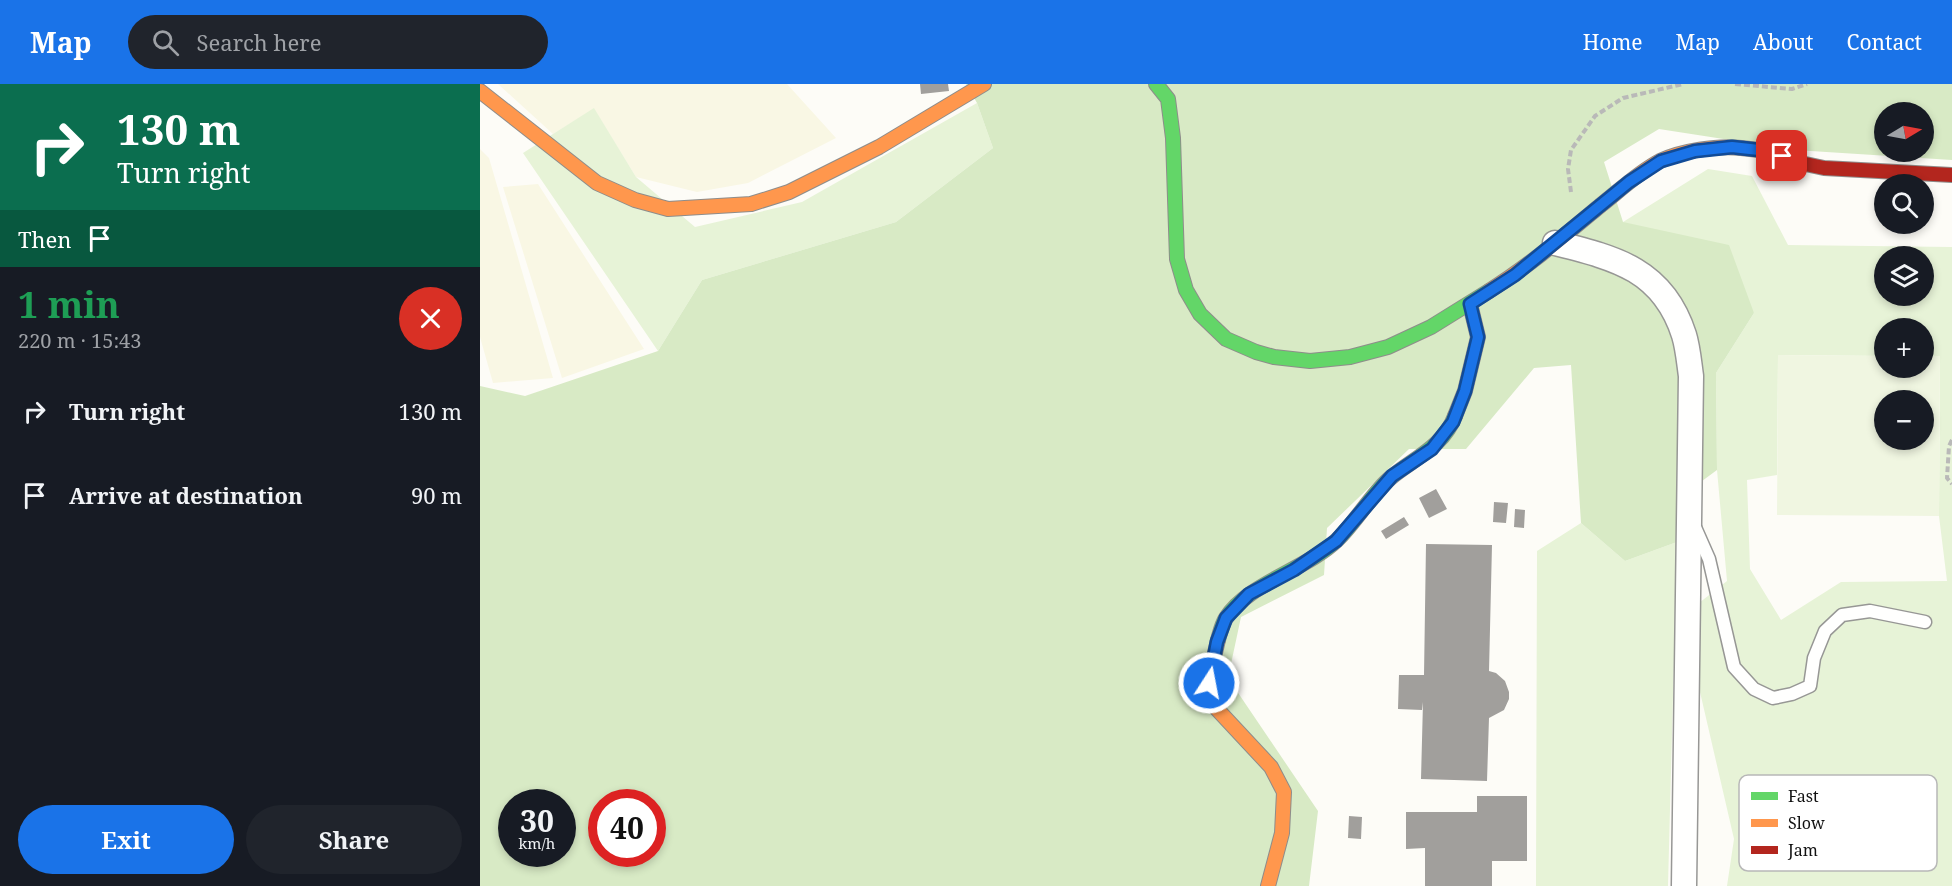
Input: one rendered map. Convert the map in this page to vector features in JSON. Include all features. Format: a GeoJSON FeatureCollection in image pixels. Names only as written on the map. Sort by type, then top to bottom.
{"type":"FeatureCollection","features":[{"type":"Feature","properties":{"kind":"street"},"geometry":{"type":"LineString","coordinates":[[480,92],[597,183],[636,200],[668,209],[751,204],[789,192],[879,147],[984,84]]}},
{"type":"Feature","properties":{"kind":"street"},"geometry":{"type":"LineString","coordinates":[[1156,84],[1168,99],[1173,138],[1177,259],[1186,290],[1200,314],[1226,339],[1274,357],[1310,361],[1350,357],[1388,347],[1431,327],[1515,275],[1629,182],[1661,161],[1695,151],[1732,147],[1768,151],[1796,162],[1824,168],[1952,175]]}},
{"type":"Feature","properties":{"kind":"street"},"geometry":{"type":"LineString","coordinates":[[1555,243],[1602,255],[1633,267],[1660,290],[1675,312],[1685,337],[1691,376],[1684,886]]}},
{"type":"Feature","properties":{"kind":"street"},"geometry":{"type":"LineString","coordinates":[[1268,886],[1282,833],[1284,792],[1271,767],[1216,708],[1209,683],[1217,642],[1226,618],[1249,594],[1294,570],[1336,541],[1392,476],[1432,449],[1453,422],[1465,391],[1478,337],[1470,304]]}},
{"type":"Feature","properties":{"kind":"lane"},"geometry":{"type":"LineString","coordinates":[[1688,513],[1709,559],[1734,667],[1754,690],[1773,698],[1792,694],[1810,686],[1814,658],[1825,631],[1842,615],[1870,611],[1925,622]]}},
{"type":"Feature","properties":{"kind":"path"},"geometry":{"type":"LineString","coordinates":[[1579,222],[1570,189],[1568,169],[1571,150],[1595,116],[1623,98],[1683,84]]}},
{"type":"Feature","properties":{"kind":"path"},"geometry":{"type":"LineString","coordinates":[[1735,84],[1792,89],[1807,84]]}},
{"type":"Feature","properties":{"kind":"path"},"geometry":{"type":"LineString","coordinates":[[1952,440],[1949,446],[1947,478],[1952,484]]}},
{"type":"Feature","properties":{"kind":"shaded area"},"geometry":{"type":"Polygon","coordinates":[[[498,84],[787,84],[836,138],[748,183],[697,192],[636,177],[594,109],[553,134],[498,84]]]}},
{"type":"Feature","properties":{"kind":"shaded area"},"geometry":{"type":"Polygon","coordinates":[[[480,149],[489,158],[553,378],[493,383],[480,337],[480,149]]]}},
{"type":"Feature","properties":{"kind":"shaded area"},"geometry":{"type":"Polygon","coordinates":[[[538,184],[644,349],[562,378],[503,187],[538,184]]]}},
{"type":"Feature","properties":{"kind":"green space"},"geometry":{"type":"Polygon","coordinates":[[[966,84],[1952,84],[1952,160],[1934,159],[1934,102],[1874,102],[1874,155],[1795,150],[1659,129],[1604,162],[1623,222],[1729,245],[1754,313],[1716,373],[1717,470],[1683,495],[1677,542],[1625,561],[1581,523],[1571,365],[1534,368],[1466,449],[1409,449],[1327,528],[1324,575],[1241,617],[1228,678],[1318,811],[1309,886],[480,886],[480,386],[525,396],[658,351],[702,280],[896,222],[993,148],[977,103],[966,84]]]}},
{"type":"Feature","properties":{"kind":"green space"},"geometry":{"type":"Polygon","coordinates":[[[977,103],[993,148],[896,222],[702,280],[658,351],[523,153],[594,108],[636,177],[695,227],[802,202],[977,103]]]}},
{"type":"Feature","properties":{"kind":"green space"},"geometry":{"type":"Polygon","coordinates":[[[1708,169],[1752,176],[1788,245],[1874,246],[1874,306],[1934,306],[1934,247],[1952,247],[1952,886],[1727,886],[1734,839],[1700,692],[1699,603],[1727,581],[1717,470],[1716,373],[1754,313],[1623,222],[1708,169]],[[1874,318],[1874,356],[1778,355],[1777,475],[1747,480],[1750,569],[1781,620],[1841,582],[1947,581],[1939,516],[1940,357],[1934,357],[1934,318],[1874,318]]]}},
{"type":"Feature","properties":{"kind":"green space"},"geometry":{"type":"Polygon","coordinates":[[[1778,355],[1874,356],[1874,378],[1934,378],[1934,356],[1940,356],[1939,516],[1777,515],[1778,355]]]}},
{"type":"Feature","properties":{"kind":"green space"},"geometry":{"type":"Polygon","coordinates":[[[1581,523],[1625,561],[1677,542],[1668,886],[1536,886],[1537,551],[1581,523]]]}},
{"type":"Feature","properties":{"kind":"building"},"geometry":{"type":"Polygon","coordinates":[[[920,84],[948,84],[949,91],[921,94],[920,84]]]}},
{"type":"Feature","properties":{"kind":"building"},"geometry":{"type":"Polygon","coordinates":[[[1436,489],[1447,509],[1429,518],[1419,498],[1436,489]]]}},
{"type":"Feature","properties":{"kind":"building"},"geometry":{"type":"Polygon","coordinates":[[[1494,502],[1508,503],[1506,523],[1493,522],[1494,502]]]}},
{"type":"Feature","properties":{"kind":"building"},"geometry":{"type":"Polygon","coordinates":[[[1515,509],[1525,510],[1524,528],[1514,527],[1515,509]]]}},
{"type":"Feature","properties":{"kind":"building"},"geometry":{"type":"Polygon","coordinates":[[[1404,517],[1409,525],[1386,539],[1381,531],[1404,517]]]}},
{"type":"Feature","properties":{"kind":"building"},"geometry":{"type":"Polygon","coordinates":[[[1426,544],[1492,545],[1489,671],[1496,673],[1505,681],[1509,699],[1504,710],[1489,718],[1487,781],[1421,779],[1423,702],[1422,710],[1398,709],[1399,675],[1424,675],[1426,544]]]}},
{"type":"Feature","properties":{"kind":"building"},"geometry":{"type":"Polygon","coordinates":[[[1477,796],[1527,796],[1527,861],[1492,861],[1492,886],[1425,886],[1425,848],[1406,849],[1406,812],[1477,812],[1477,796]]]}},
{"type":"Feature","properties":{"kind":"building"},"geometry":{"type":"Polygon","coordinates":[[[1349,816],[1362,817],[1361,839],[1348,838],[1349,816]]]}},
{"type":"Feature","properties":{"kind":"traffic: fast"},"geometry":{"type":"LineString","coordinates":[[1156,84],[1168,99],[1173,138],[1177,259],[1186,290],[1200,314],[1226,339],[1274,357],[1310,361],[1350,357],[1388,347],[1431,327],[1489,291]]}},
{"type":"Feature","properties":{"kind":"traffic: fast"},"geometry":{"type":"LineString","coordinates":[[1218,640],[1225,620],[1236,606],[1262,586],[1310,560],[1337,540],[1387,481],[1437,443],[1455,416]]}},
{"type":"Feature","properties":{"kind":"traffic: slow"},"geometry":{"type":"LineString","coordinates":[[480,91],[597,183],[635,200],[668,209],[751,204],[789,192],[879,147],[984,84]]}},
{"type":"Feature","properties":{"kind":"traffic: slow"},"geometry":{"type":"LineString","coordinates":[[1489,291],[1533,261],[1645,170],[1660,161],[1678,154],[1700,150],[1722,147],[1741,148]]}},
{"type":"Feature","properties":{"kind":"traffic: slow"},"geometry":{"type":"LineString","coordinates":[[1455,416],[1465,391],[1478,337],[1470,304]]}},
{"type":"Feature","properties":{"kind":"traffic: slow"},"geometry":{"type":"LineString","coordinates":[[1218,640],[1208,683],[1216,708],[1271,767],[1284,792],[1282,833],[1268,886]]}},
{"type":"Feature","properties":{"kind":"traffic: jam"},"geometry":{"type":"LineString","coordinates":[[1741,148],[1768,151],[1796,162],[1824,168],[1952,175]]}},
{"type":"Feature","properties":{"kind":"route"},"geometry":{"type":"LineString","coordinates":[[1209,683],[1217,642],[1226,618],[1249,594],[1294,570],[1336,541],[1392,476],[1432,449],[1453,422],[1465,391],[1478,337],[1470,304],[1515,275],[1629,182],[1661,161],[1695,151],[1732,147],[1768,151],[1782,156]]}}]}
